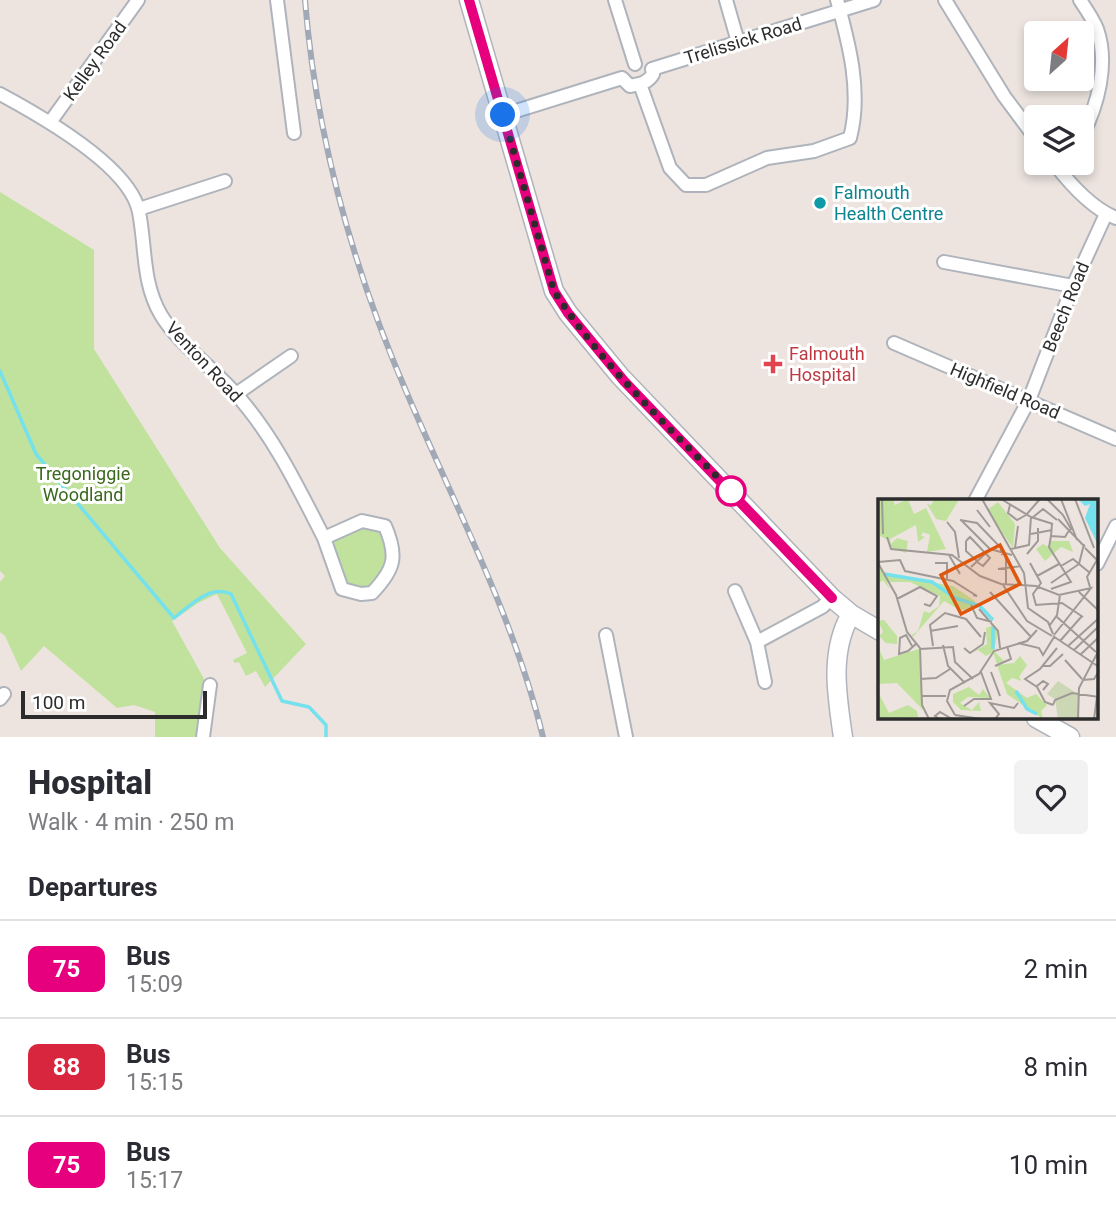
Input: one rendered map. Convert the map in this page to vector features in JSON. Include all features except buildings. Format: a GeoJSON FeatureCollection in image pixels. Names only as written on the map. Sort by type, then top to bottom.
{"type":"FeatureCollection","features":[{"type":"Feature","properties":{"kind":"street","name":"Kelley Road"},"geometry":{"type":"LineString","coordinates":[[51,121],[138,0]]}},
{"type":"Feature","properties":{"kind":"street"},"geometry":{"type":"LineString","coordinates":[[277,0],[294,133]]}},
{"type":"Feature","properties":{"kind":"street"},"geometry":{"type":"LineString","coordinates":[[469,0],[554,291],[568,313],[624,381],[832,598],[851,614],[878,630]]}},
{"type":"Feature","properties":{"kind":"street"},"geometry":{"type":"LineString","coordinates":[[615,0],[635,64]]}},
{"type":"Feature","properties":{"kind":"street"},"geometry":{"type":"LineString","coordinates":[[726,0],[738,42]]}},
{"type":"Feature","properties":{"kind":"street","name":"Trelissick Road"},"geometry":{"type":"LineString","coordinates":[[652,69],[838,6],[874,0]]}},
{"type":"Feature","properties":{"kind":"street"},"geometry":{"type":"LineString","coordinates":[[945,0],[1004,96],[1024,123]]}},
{"type":"Feature","properties":{"kind":"street"},"geometry":{"type":"LineString","coordinates":[[1080,0],[1097,28],[1101,51],[1099,95],[1094,107]]}},
{"type":"Feature","properties":{"kind":"street"},"geometry":{"type":"LineString","coordinates":[[640,84],[670,168],[686,185],[706,185],[766,158],[814,151],[850,138],[856,116],[856,94],[838,6]]}},
{"type":"Feature","properties":{"kind":"street"},"geometry":{"type":"LineString","coordinates":[[644,62],[652,69],[650,80],[640,84],[630,86],[622,78],[625,68],[635,64],[644,62]]}},
{"type":"Feature","properties":{"kind":"street"},"geometry":{"type":"LineString","coordinates":[[503,115],[622,78]]}},
{"type":"Feature","properties":{"kind":"street","name":"Venton Road"},"geometry":{"type":"LineString","coordinates":[[0,94],[51,121],[124,181],[139,209],[149,291],[162,318],[236,394],[272,441],[324,538],[342,589],[361,594],[372,593],[393,559],[394,548],[384,526],[362,521],[324,538]]}},
{"type":"Feature","properties":{"kind":"street"},"geometry":{"type":"LineString","coordinates":[[1066,175],[1081,194],[1111,216]]}},
{"type":"Feature","properties":{"kind":"street"},"geometry":{"type":"LineString","coordinates":[[139,209],[225,181]]}},
{"type":"Feature","properties":{"kind":"street","name":"Beech Road"},"geometry":{"type":"LineString","coordinates":[[976,499],[1029,400],[1073,286],[1111,216]]}},
{"type":"Feature","properties":{"kind":"street"},"geometry":{"type":"LineString","coordinates":[[944,261],[1073,286]]}},
{"type":"Feature","properties":{"kind":"street","name":"Highfield Road"},"geometry":{"type":"LineString","coordinates":[[894,343],[1116,439]]}},
{"type":"Feature","properties":{"kind":"street"},"geometry":{"type":"LineString","coordinates":[[236,394],[291,356]]}},
{"type":"Feature","properties":{"kind":"street"},"geometry":{"type":"LineString","coordinates":[[1098,562],[1116,526]]}},
{"type":"Feature","properties":{"kind":"street"},"geometry":{"type":"LineString","coordinates":[[735,591],[757,642],[765,682]]}},
{"type":"Feature","properties":{"kind":"street"},"geometry":{"type":"LineString","coordinates":[[757,642],[822,607],[832,598]]}},
{"type":"Feature","properties":{"kind":"street"},"geometry":{"type":"LineString","coordinates":[[843,737],[837,675],[840,634],[851,614]]}},
{"type":"Feature","properties":{"kind":"street"},"geometry":{"type":"LineString","coordinates":[[606,635],[626,737]]}},
{"type":"Feature","properties":{"kind":"street"},"geometry":{"type":"LineString","coordinates":[[203,737],[210,685]]}},
{"type":"Feature","properties":{"kind":"street"},"geometry":{"type":"LineString","coordinates":[[1040,720],[1070,737]]}},
{"type":"Feature","properties":{"kind":"green space","name":"Tregoniggie Woodland"},"geometry":{"type":"Polygon","coordinates":[[[0,192],[94,250],[94,349],[220,548],[306,644],[265,687],[256,671],[246,676],[239,662],[235,663],[233,660],[247,653],[217,594],[172,621],[208,686],[202,737],[155,737],[155,712],[134,705],[117,708],[44,646],[21,671],[5,636],[0,632],[0,582],[5,576],[0,571],[0,192]]]}},
{"type":"Feature","properties":{"kind":"green space"},"geometry":{"type":"Polygon","coordinates":[[[364,526],[381,531],[387,549],[386,562],[368,589],[345,586],[331,542],[364,526]]]}},
{"type":"Feature","properties":{"kind":"waterway"},"geometry":{"type":"LineString","coordinates":[[0,371],[36,454],[174,618],[208,594],[231,594],[282,701],[309,707],[326,725],[326,737]]}},
{"type":"Feature","properties":{"kind":"railway"},"geometry":{"type":"LineString","coordinates":[[305,0],[310,51],[328,153],[355,253],[389,350],[501,607],[531,693],[543,737]]}},
{"type":"Feature","properties":{"kind":"bus line","name":"75"},"geometry":{"type":"LineString","coordinates":[[469,0],[554,291],[568,313],[624,381],[832,598]]}},
{"type":"Feature","properties":{"kind":"place","name":"Falmouth Health Centre"},"geometry":{"type":"Point","coordinates":[820,203]}},
{"type":"Feature","properties":{"kind":"place","name":"Falmouth Hospital"},"geometry":{"type":"Point","coordinates":[773,364]}},
{"type":"Feature","properties":{"kind":"route"},"geometry":{"type":"LineString","coordinates":[[503,115],[554,291],[568,313],[620,376],[735,495],[731,491]]}}]}
